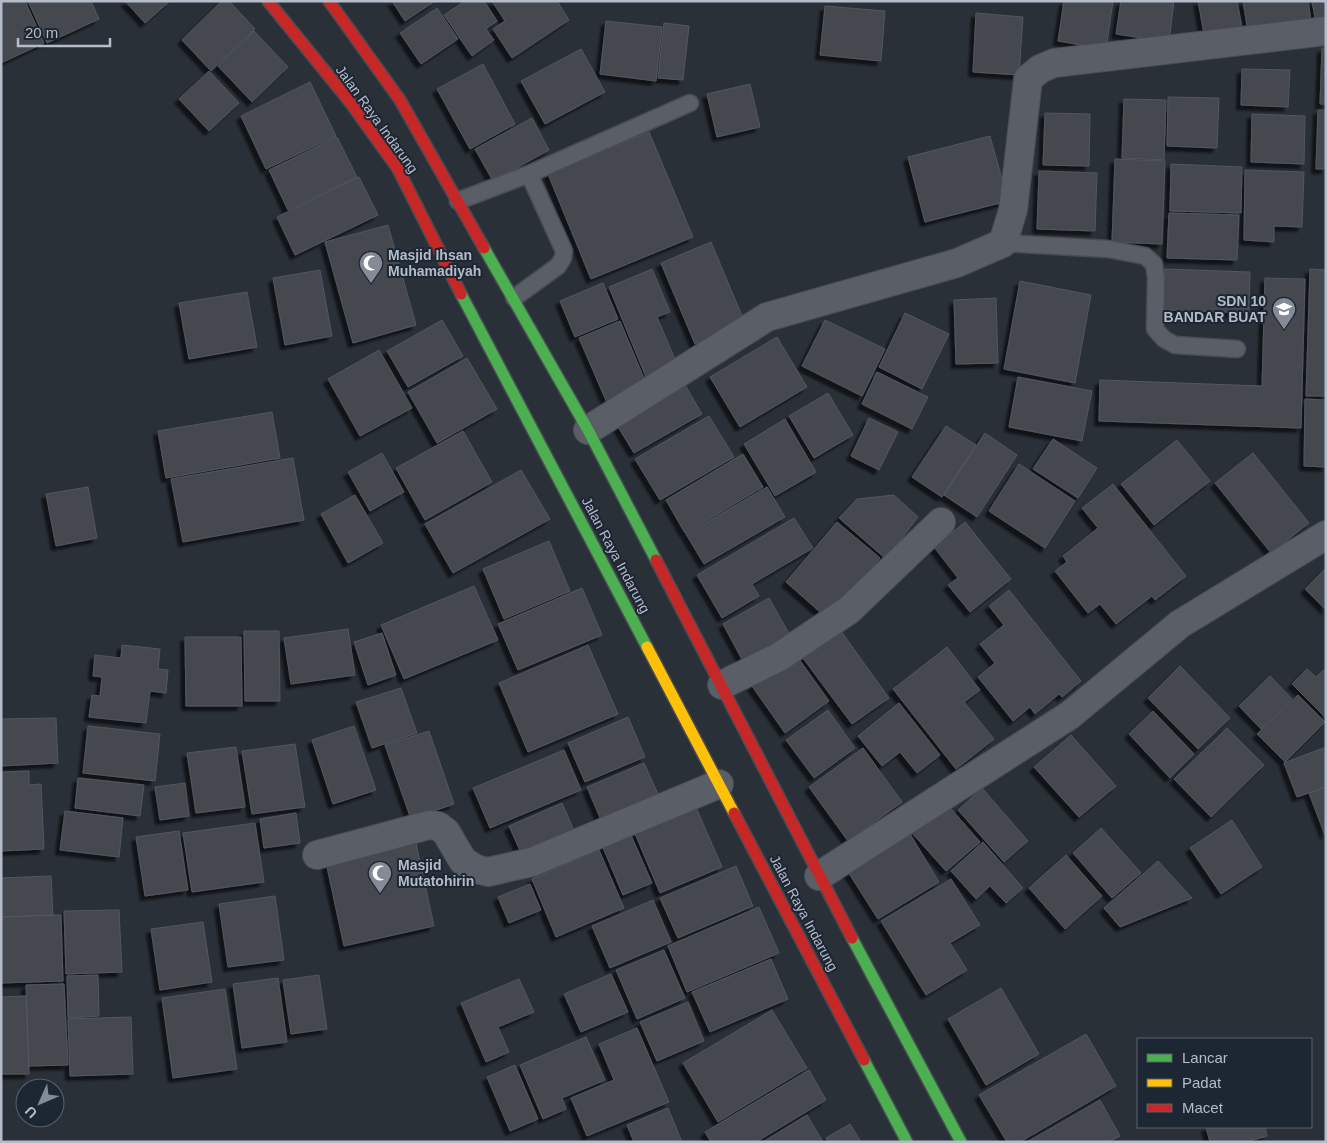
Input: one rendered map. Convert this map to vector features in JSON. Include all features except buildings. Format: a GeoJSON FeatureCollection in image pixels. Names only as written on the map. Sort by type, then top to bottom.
{"type":"FeatureCollection","features":[{"type":"Feature","properties":{"kind":"highway","name":"Jalan Raya Indarung"},"geometry":{"type":"LineString","coordinates":[[268,1],[350,102],[398,169],[907,1142]]}},
{"type":"Feature","properties":{"kind":"highway","name":"Jalan Raya Indarung"},"geometry":{"type":"LineString","coordinates":[[329,1],[400,100],[588,430],[722,685],[819,876],[960,1142]]}},
{"type":"Feature","properties":{"kind":"street"},"geometry":{"type":"LineString","coordinates":[[588,430],[767,317],[957,263],[1003,242],[1013,210],[1028,79],[1040,69],[1054,63],[1326,31]]}},
{"type":"Feature","properties":{"kind":"street"},"geometry":{"type":"LineString","coordinates":[[722,685],[779,657],[849,610],[941,522]]}},
{"type":"Feature","properties":{"kind":"street"},"geometry":{"type":"LineString","coordinates":[[819,876],[1070,716],[1180,624],[1326,535]]}},
{"type":"Feature","properties":{"kind":"street"},"geometry":{"type":"LineString","coordinates":[[317,855],[429,825],[438,826],[446,832],[463,861],[476,869],[488,872],[532,862],[719,784]]}},
{"type":"Feature","properties":{"kind":"lane"},"geometry":{"type":"LineString","coordinates":[[458,201],[529,174],[690,103]]}},
{"type":"Feature","properties":{"kind":"lane"},"geometry":{"type":"LineString","coordinates":[[514,298],[558,266],[564,251],[529,174]]}},
{"type":"Feature","properties":{"kind":"lane"},"geometry":{"type":"LineString","coordinates":[[1003,242],[1108,249],[1145,256],[1154,264],[1156,278],[1155,329],[1164,339],[1174,345],[1237,350]]}},
{"type":"Feature","properties":{"kind":"traffic: fast"},"geometry":{"type":"LineString","coordinates":[[484,248],[588,430],[656,560]]}},
{"type":"Feature","properties":{"kind":"traffic: fast"},"geometry":{"type":"LineString","coordinates":[[461,294],[647,647]]}},
{"type":"Feature","properties":{"kind":"traffic: fast"},"geometry":{"type":"LineString","coordinates":[[852,938],[961,1142]]}},
{"type":"Feature","properties":{"kind":"traffic: fast"},"geometry":{"type":"LineString","coordinates":[[864,1060],[907,1142]]}},
{"type":"Feature","properties":{"kind":"traffic: slow"},"geometry":{"type":"LineString","coordinates":[[647,647],[734,813]]}},
{"type":"Feature","properties":{"kind":"traffic: jam"},"geometry":{"type":"LineString","coordinates":[[268,1],[350,102],[398,169],[461,294]]}},
{"type":"Feature","properties":{"kind":"traffic: jam"},"geometry":{"type":"LineString","coordinates":[[329,1],[400,100],[484,248]]}},
{"type":"Feature","properties":{"kind":"traffic: jam"},"geometry":{"type":"LineString","coordinates":[[656,560],[852,938]]}},
{"type":"Feature","properties":{"kind":"traffic: jam"},"geometry":{"type":"LineString","coordinates":[[734,813],[864,1060]]}},
{"type":"Feature","properties":{"kind":"place","name":"Masjid Ihsan Muhamadiyah"},"geometry":{"type":"Point","coordinates":[371,284]}},
{"type":"Feature","properties":{"kind":"place","name":"SDN 10 BANDAR BUAT"},"geometry":{"type":"Point","coordinates":[1284,330]}},
{"type":"Feature","properties":{"kind":"place","name":"Masjid Mutatohirin"},"geometry":{"type":"Point","coordinates":[380,894]}}]}
